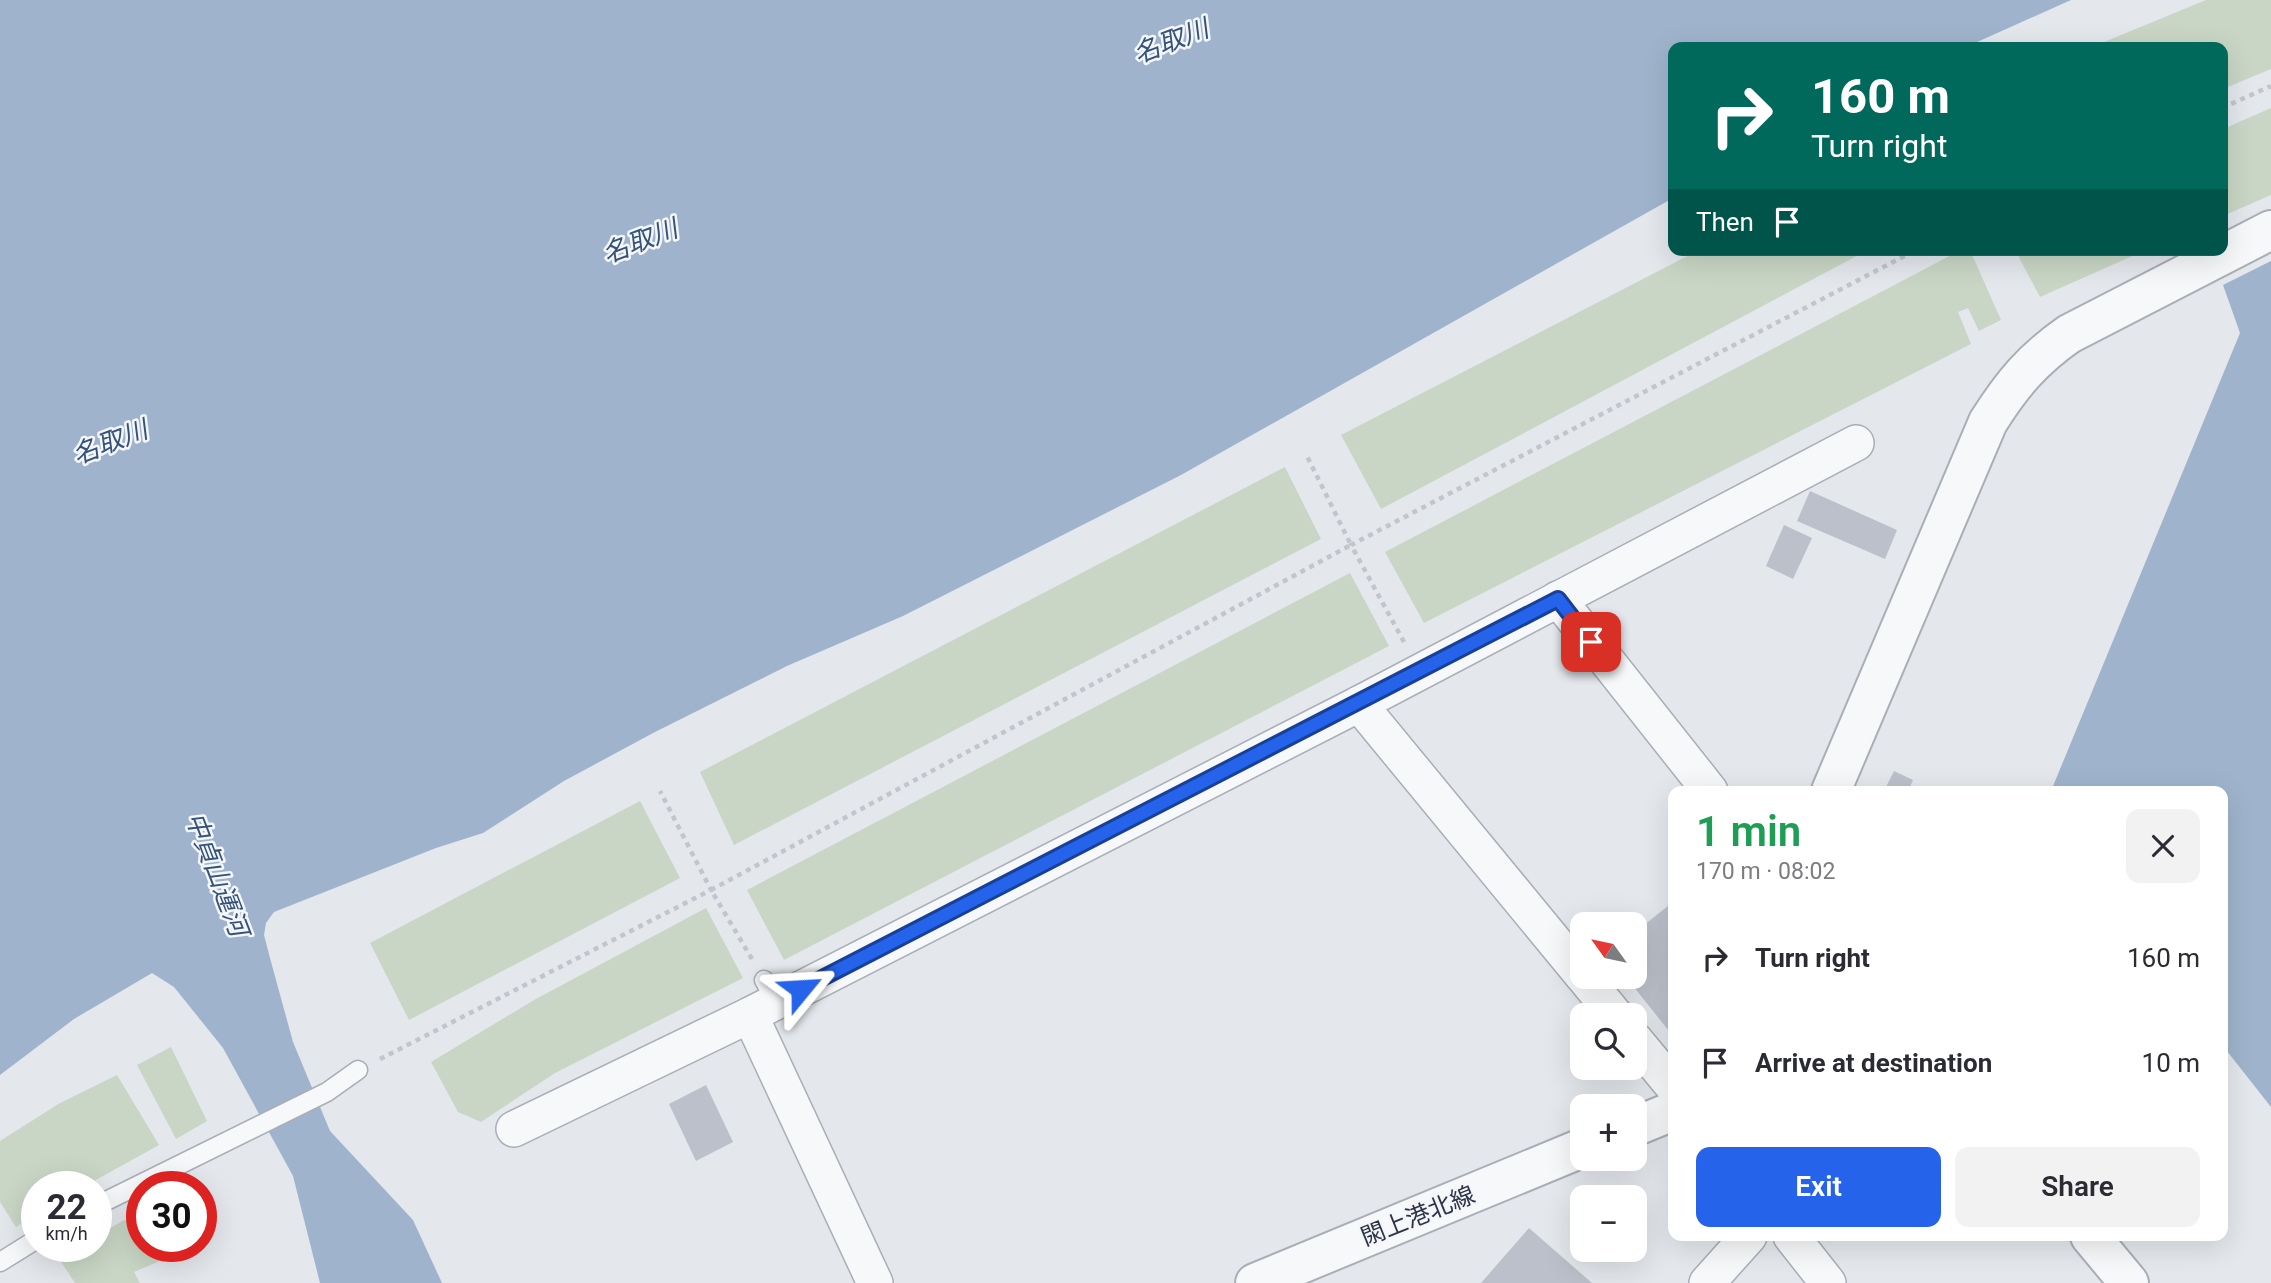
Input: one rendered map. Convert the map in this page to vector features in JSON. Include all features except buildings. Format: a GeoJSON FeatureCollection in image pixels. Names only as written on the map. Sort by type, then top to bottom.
{"type":"FeatureCollection","features":[{"type":"Feature","properties":{"kind":"street"},"geometry":{"type":"LineString","coordinates":[[2228,252],[2271,230]]}},
{"type":"Feature","properties":{"kind":"street"},"geometry":{"type":"LineString","coordinates":[[1834,786],[1988,422],[2016,379],[2045,350],[2069,334],[2220,256]]}},
{"type":"Feature","properties":{"kind":"street"},"geometry":{"type":"LineString","coordinates":[[514,1129],[763,999],[1359,704],[1856,443]]}},
{"type":"Feature","properties":{"kind":"street"},"geometry":{"type":"LineString","coordinates":[[1558,599],[1706,786]]}},
{"type":"Feature","properties":{"kind":"street"},"geometry":{"type":"LineString","coordinates":[[1359,704],[1570,961]]}},
{"type":"Feature","properties":{"kind":"street"},"geometry":{"type":"LineString","coordinates":[[1593,989],[1605,1003]]}},
{"type":"Feature","properties":{"kind":"street"},"geometry":{"type":"LineString","coordinates":[[763,999],[875,1283]]}},
{"type":"Feature","properties":{"kind":"street"},"geometry":{"type":"LineString","coordinates":[[1647,1055],[1668,1080]]}},
{"type":"Feature","properties":{"kind":"street"},"geometry":{"type":"LineString","coordinates":[[1647,1122],[1668,1113]]}},
{"type":"Feature","properties":{"kind":"street","name":"閖上港北線"},"geometry":{"type":"LineString","coordinates":[[1255,1283],[1570,1153]]}},
{"type":"Feature","properties":{"kind":"street"},"geometry":{"type":"LineString","coordinates":[[1707,1283],[1745,1241]]}},
{"type":"Feature","properties":{"kind":"street"},"geometry":{"type":"LineString","coordinates":[[1795,1241],[1828,1283]]}},
{"type":"Feature","properties":{"kind":"street"},"geometry":{"type":"LineString","coordinates":[[2094,1241],[2129,1283]]}},
{"type":"Feature","properties":{"kind":"lane"},"geometry":{"type":"LineString","coordinates":[[112,1198],[327,1092],[358,1070]]}},
{"type":"Feature","properties":{"kind":"lane"},"geometry":{"type":"LineString","coordinates":[[0,1262],[21,1249]]}},
{"type":"Feature","properties":{"kind":"path"},"geometry":{"type":"LineString","coordinates":[[2228,105],[2271,86]]}},
{"type":"Feature","properties":{"kind":"path"},"geometry":{"type":"LineString","coordinates":[[358,1070],[711,890],[1351,545],[1905,256]]}},
{"type":"Feature","properties":{"kind":"path"},"geometry":{"type":"LineString","coordinates":[[1306,454],[1400,636]]}},
{"type":"Feature","properties":{"kind":"path"},"geometry":{"type":"LineString","coordinates":[[660,791],[763,999]]}},
{"type":"Feature","properties":{"kind":"green space"},"geometry":{"type":"Polygon","coordinates":[[[2206,0],[2271,0],[2271,69],[2228,87],[2228,42],[2104,42],[2206,0]]]}},
{"type":"Feature","properties":{"kind":"green space"},"geometry":{"type":"Polygon","coordinates":[[[2271,108],[2271,195],[2228,214],[2228,127],[2271,108]]]}},
{"type":"Feature","properties":{"kind":"green space"},"geometry":{"type":"Polygon","coordinates":[[[1687,256],[1857,256],[1381,509],[1341,435],[1687,256]]]}},
{"type":"Feature","properties":{"kind":"green space"},"geometry":{"type":"Polygon","coordinates":[[[1950,256],[1973,256],[2001,320],[1979,331],[1968,308],[1958,312],[1971,344],[1424,623],[1385,552],[1950,256]]]}},
{"type":"Feature","properties":{"kind":"green space"},"geometry":{"type":"Polygon","coordinates":[[[2018,256],[2132,256],[2040,297],[2018,256]]]}},
{"type":"Feature","properties":{"kind":"green space"},"geometry":{"type":"Polygon","coordinates":[[[1285,467],[1321,539],[734,845],[700,772],[1285,467]]]}},
{"type":"Feature","properties":{"kind":"green space"},"geometry":{"type":"Polygon","coordinates":[[[1350,573],[1389,646],[784,960],[747,890],[1350,573]]]}},
{"type":"Feature","properties":{"kind":"green space"},"geometry":{"type":"Polygon","coordinates":[[[640,801],[680,878],[409,1020],[370,943],[640,801]]]}},
{"type":"Feature","properties":{"kind":"green space"},"geometry":{"type":"Polygon","coordinates":[[[706,908],[743,978],[555,1073],[481,1122],[458,1112],[431,1062],[534,1000],[706,908]]]}},
{"type":"Feature","properties":{"kind":"green space"},"geometry":{"type":"Polygon","coordinates":[[[171,1047],[207,1121],[176,1139],[137,1065],[171,1047]]]}},
{"type":"Feature","properties":{"kind":"green space"},"geometry":{"type":"Polygon","coordinates":[[[117,1075],[159,1145],[112,1171],[21,1171],[21,1224],[16,1227],[0,1202],[0,1141],[60,1103],[117,1075]]]}},
{"type":"Feature","properties":{"kind":"green space"},"geometry":{"type":"Polygon","coordinates":[[[126,1220],[126,1262],[157,1262],[134,1272],[140,1283],[75,1283],[61,1262],[112,1262],[112,1227],[126,1220]]]}},
{"type":"Feature","properties":{"kind":"water"},"geometry":{"type":"Polygon","coordinates":[[[0,0],[2071,0],[1977,42],[1668,42],[1668,201],[1181,475],[903,616],[787,666],[655,732],[564,781],[483,833],[436,848],[274,912],[266,923],[264,935],[293,1042],[330,1131],[413,1220],[442,1283],[320,1283],[293,1176],[223,1048],[174,987],[152,973],[74,1019],[0,1075],[0,0]]]}},
{"type":"Feature","properties":{"kind":"water"},"geometry":{"type":"Polygon","coordinates":[[[2271,261],[2271,1107],[2228,1052],[2228,786],[2053,786],[2240,333],[2223,285],[2271,261]]]}},
{"type":"Feature","properties":{"kind":"route"},"geometry":{"type":"LineString","coordinates":[[801,989],[1359,704],[1558,599],[1591,642]]}},
{"type":"Feature","properties":{"kind":"water label","name":"名取川"},"geometry":{"type":"Point","coordinates":[1171,41]}},
{"type":"Feature","properties":{"kind":"water label","name":"名取川"},"geometry":{"type":"Point","coordinates":[640,241]}},
{"type":"Feature","properties":{"kind":"water label","name":"名取川"},"geometry":{"type":"Point","coordinates":[110,442]}},
{"type":"Feature","properties":{"kind":"water label","name":"中貞山運河"},"geometry":{"type":"Point","coordinates":[217,874]}}]}
